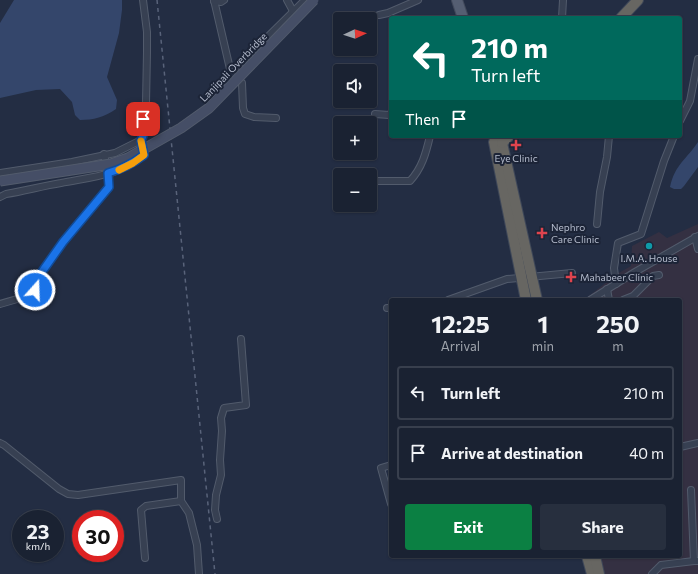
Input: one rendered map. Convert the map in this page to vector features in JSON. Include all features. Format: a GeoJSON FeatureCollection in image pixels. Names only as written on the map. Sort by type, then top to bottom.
{"type":"FeatureCollection","features":[{"type":"Feature","properties":{"kind":"highway"},"geometry":{"type":"LineString","coordinates":[[624,16],[638,0]]}},
{"type":"Feature","properties":{"kind":"highway"},"geometry":{"type":"LineString","coordinates":[[499,139],[526,277],[526,298]]}},
{"type":"Feature","properties":{"kind":"highway"},"geometry":{"type":"LineString","coordinates":[[526,277],[536,298]]}},
{"type":"Feature","properties":{"kind":"highway"},"geometry":{"type":"LineString","coordinates":[[588,558],[592,574]]}},
{"type":"Feature","properties":{"kind":"highway"},"geometry":{"type":"LineString","coordinates":[[595,558],[599,574]]}},
{"type":"Feature","properties":{"kind":"main road","name":"Lanjipali Overbridge"},"geometry":{"type":"LineString","coordinates":[[0,180],[111,164],[128,158],[167,136],[209,108],[314,0]]}},
{"type":"Feature","properties":{"kind":"main road"},"geometry":{"type":"LineString","coordinates":[[457,0],[462,16]]}},
{"type":"Feature","properties":{"kind":"main road"},"geometry":{"type":"LineString","coordinates":[[464,0],[469,16]]}},
{"type":"Feature","properties":{"kind":"street"},"geometry":{"type":"LineString","coordinates":[[0,197],[6,194],[108,173],[125,168],[144,155],[141,140],[143,136],[143,119],[146,103],[147,32],[143,0]]}},
{"type":"Feature","properties":{"kind":"street"},"geometry":{"type":"LineString","coordinates":[[224,0],[221,2],[214,0],[230,69],[234,70],[305,0]]}},
{"type":"Feature","properties":{"kind":"street"},"geometry":{"type":"LineString","coordinates":[[287,0],[293,11]]}},
{"type":"Feature","properties":{"kind":"street"},"geometry":{"type":"LineString","coordinates":[[379,15],[388,13],[418,0]]}},
{"type":"Feature","properties":{"kind":"street"},"geometry":{"type":"LineString","coordinates":[[562,16],[563,0]]}},
{"type":"Feature","properties":{"kind":"street"},"geometry":{"type":"LineString","coordinates":[[682,117],[690,101],[698,59]]}},
{"type":"Feature","properties":{"kind":"street"},"geometry":{"type":"LineString","coordinates":[[242,83],[243,108],[245,114],[254,118],[276,118]]}},
{"type":"Feature","properties":{"kind":"street"},"geometry":{"type":"LineString","coordinates":[[375,114],[389,114]]}},
{"type":"Feature","properties":{"kind":"street"},"geometry":{"type":"LineString","coordinates":[[377,181],[410,181],[418,172],[429,138]]}},
{"type":"Feature","properties":{"kind":"street"},"geometry":{"type":"LineString","coordinates":[[598,224],[600,192],[607,157],[609,138]]}},
{"type":"Feature","properties":{"kind":"street"},"geometry":{"type":"LineString","coordinates":[[616,284],[614,268],[618,243],[641,234],[664,161],[673,138]]}},
{"type":"Feature","properties":{"kind":"street"},"geometry":{"type":"LineString","coordinates":[[0,172],[72,162],[104,154],[115,153],[141,140]]}},
{"type":"Feature","properties":{"kind":"street"},"geometry":{"type":"LineString","coordinates":[[0,304],[31,295],[38,286],[39,276],[63,242],[109,187],[104,154]]}},
{"type":"Feature","properties":{"kind":"street"},"geometry":{"type":"LineString","coordinates":[[593,298],[697,236],[698,249]]}},
{"type":"Feature","properties":{"kind":"street"},"geometry":{"type":"LineString","coordinates":[[454,298],[507,279],[572,273]]}},
{"type":"Feature","properties":{"kind":"street"},"geometry":{"type":"LineString","coordinates":[[628,298],[633,296],[653,276],[659,274]]}},
{"type":"Feature","properties":{"kind":"street"},"geometry":{"type":"LineString","coordinates":[[607,289],[609,298]]}},
{"type":"Feature","properties":{"kind":"street"},"geometry":{"type":"LineString","coordinates":[[217,519],[215,510],[216,495],[221,475],[221,418],[224,408],[246,405],[241,339]]}},
{"type":"Feature","properties":{"kind":"street"},"geometry":{"type":"LineString","coordinates":[[0,443],[68,494],[78,495],[181,480],[181,501],[189,513],[197,545],[199,574]]}},
{"type":"Feature","properties":{"kind":"street"},"geometry":{"type":"LineString","coordinates":[[682,447],[698,443]]}},
{"type":"Feature","properties":{"kind":"street"},"geometry":{"type":"LineString","coordinates":[[389,466],[381,468],[389,497]]}},
{"type":"Feature","properties":{"kind":"street"},"geometry":{"type":"LineString","coordinates":[[652,574],[661,565],[696,561],[690,490]]}},
{"type":"Feature","properties":{"kind":"street"},"geometry":{"type":"LineString","coordinates":[[145,558],[142,510],[146,506],[181,501]]}},
{"type":"Feature","properties":{"kind":"shaded area"},"geometry":{"type":"Polygon","coordinates":[[[698,224],[698,574],[601,574],[597,558],[682,558],[682,298],[587,298],[617,274],[631,266],[632,246],[659,232],[667,238],[698,224]]]}},
{"type":"Feature","properties":{"kind":"water"},"geometry":{"type":"Polygon","coordinates":[[[14,0],[122,0],[119,33],[107,77],[117,100],[116,109],[99,118],[80,120],[75,115],[72,102],[60,89],[36,90],[0,98],[0,23],[14,0]]]}},
{"type":"Feature","properties":{"kind":"water"},"geometry":{"type":"Polygon","coordinates":[[[698,142],[698,167],[681,189],[674,189],[670,187],[678,167],[698,142]]]}},
{"type":"Feature","properties":{"kind":"railway"},"geometry":{"type":"LineString","coordinates":[[157,0],[215,574]]}},
{"type":"Feature","properties":{"kind":"slow traffic"},"geometry":{"type":"LineString","coordinates":[[119,170],[125,168],[144,155],[141,141]]}},
{"type":"Feature","properties":{"kind":"place","name":"Eye Clinic"},"geometry":{"type":"Point","coordinates":[516,145]}},
{"type":"Feature","properties":{"kind":"place","name":"Nephro Care Clinic"},"geometry":{"type":"Point","coordinates":[542,233]}},
{"type":"Feature","properties":{"kind":"place","name":"I.M.A. House"},"geometry":{"type":"Point","coordinates":[649,246]}},
{"type":"Feature","properties":{"kind":"place","name":"Mahabeer Clinic"},"geometry":{"type":"Point","coordinates":[571,277]}},
{"type":"Feature","properties":{"kind":"route"},"geometry":{"type":"LineString","coordinates":[[35,290],[38,286],[39,276],[63,242],[109,187],[108,173],[125,168],[144,155],[141,140],[143,136],[143,119]]}}]}
